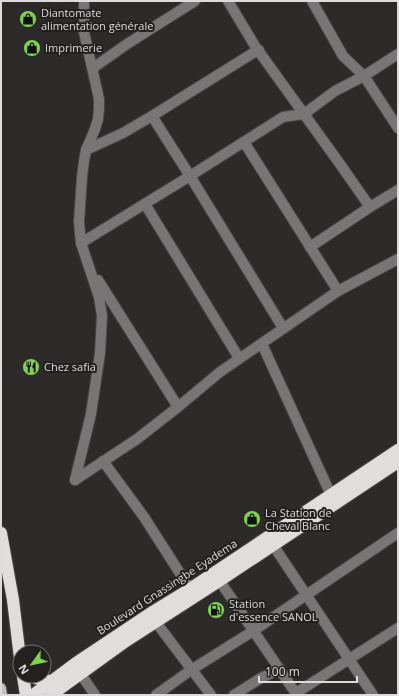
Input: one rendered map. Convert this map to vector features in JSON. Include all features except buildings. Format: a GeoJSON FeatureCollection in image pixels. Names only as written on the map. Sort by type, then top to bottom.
{"type":"FeatureCollection","features":[{"type":"Feature","properties":{"kind":"highway","name":"Boulevard Gnassingbe Eyadema"},"geometry":{"type":"LineString","coordinates":[[51,695],[80,673],[156,621],[216,576],[398,450]]}},
{"type":"Feature","properties":{"kind":"highway","name":"Boulevard Gnassingbe Eyadema"},"geometry":{"type":"LineString","coordinates":[[52,681],[154,611],[190,589],[273,545],[398,462]]}},
{"type":"Feature","properties":{"kind":"highway"},"geometry":{"type":"LineString","coordinates":[[1,533],[12,594],[18,644]]}},
{"type":"Feature","properties":{"kind":"highway"},"geometry":{"type":"LineString","coordinates":[[24,684],[26,695]]}},
{"type":"Feature","properties":{"kind":"highway","name":"Boulevard Gnassingbe Eyadema"},"geometry":{"type":"LineString","coordinates":[[33,695],[48,684]]}},
{"type":"Feature","properties":{"kind":"main road"},"geometry":{"type":"LineString","coordinates":[[1,688],[2,695]]}},
{"type":"Feature","properties":{"kind":"street"},"geometry":{"type":"LineString","coordinates":[[84,1],[84,32],[86,45],[93,68],[99,99],[99,109],[98,119],[86,150],[84,161],[79,222],[81,243],[99,297],[102,316],[100,353],[91,414],[75,480],[137,439],[239,358],[262,344],[338,291],[398,259]]}},
{"type":"Feature","properties":{"kind":"street"},"geometry":{"type":"LineString","coordinates":[[93,68],[127,44],[195,1]]}},
{"type":"Feature","properties":{"kind":"street"},"geometry":{"type":"LineString","coordinates":[[228,1],[259,50],[370,207]]}},
{"type":"Feature","properties":{"kind":"street"},"geometry":{"type":"LineString","coordinates":[[312,1],[343,56],[364,76],[398,128]]}},
{"type":"Feature","properties":{"kind":"street"},"geometry":{"type":"LineString","coordinates":[[86,150],[123,133],[259,50]]}},
{"type":"Feature","properties":{"kind":"street"},"geometry":{"type":"LineString","coordinates":[[81,243],[283,117],[304,114],[335,91],[364,76],[398,54]]}},
{"type":"Feature","properties":{"kind":"street"},"geometry":{"type":"LineString","coordinates":[[152,116],[283,328]]}},
{"type":"Feature","properties":{"kind":"street"},"geometry":{"type":"LineString","coordinates":[[244,142],[338,291]]}},
{"type":"Feature","properties":{"kind":"street"},"geometry":{"type":"LineString","coordinates":[[310,247],[398,190]]}},
{"type":"Feature","properties":{"kind":"street"},"geometry":{"type":"LineString","coordinates":[[145,204],[239,358]]}},
{"type":"Feature","properties":{"kind":"street"},"geometry":{"type":"LineString","coordinates":[[88,265],[178,407]]}},
{"type":"Feature","properties":{"kind":"street"},"geometry":{"type":"LineString","coordinates":[[262,344],[332,495]]}},
{"type":"Feature","properties":{"kind":"street"},"geometry":{"type":"LineString","coordinates":[[103,461],[144,517],[190,589]]}},
{"type":"Feature","properties":{"kind":"street"},"geometry":{"type":"LineString","coordinates":[[156,695],[398,533]]}},
{"type":"Feature","properties":{"kind":"street"},"geometry":{"type":"LineString","coordinates":[[273,545],[373,695]]}},
{"type":"Feature","properties":{"kind":"street"},"geometry":{"type":"LineString","coordinates":[[216,576],[296,694],[398,628]]}},
{"type":"Feature","properties":{"kind":"street"},"geometry":{"type":"LineString","coordinates":[[156,621],[211,695]]}},
{"type":"Feature","properties":{"kind":"street"},"geometry":{"type":"LineString","coordinates":[[234,695],[261,678],[280,669]]}},
{"type":"Feature","properties":{"kind":"street"},"geometry":{"type":"LineString","coordinates":[[80,673],[95,695]]}},
{"type":"Feature","properties":{"kind":"place","name":"Diantomate alimentation générale"},"geometry":{"type":"Point","coordinates":[28,19]}},
{"type":"Feature","properties":{"kind":"place","name":"Imprimerie"},"geometry":{"type":"Point","coordinates":[32,48]}},
{"type":"Feature","properties":{"kind":"place","name":"Chez safia"},"geometry":{"type":"Point","coordinates":[31,367]}},
{"type":"Feature","properties":{"kind":"place","name":"La Station de Cheval Blanc"},"geometry":{"type":"Point","coordinates":[252,519]}},
{"type":"Feature","properties":{"kind":"place","name":"Station d'essence SANOL"},"geometry":{"type":"Point","coordinates":[216,610]}}]}
